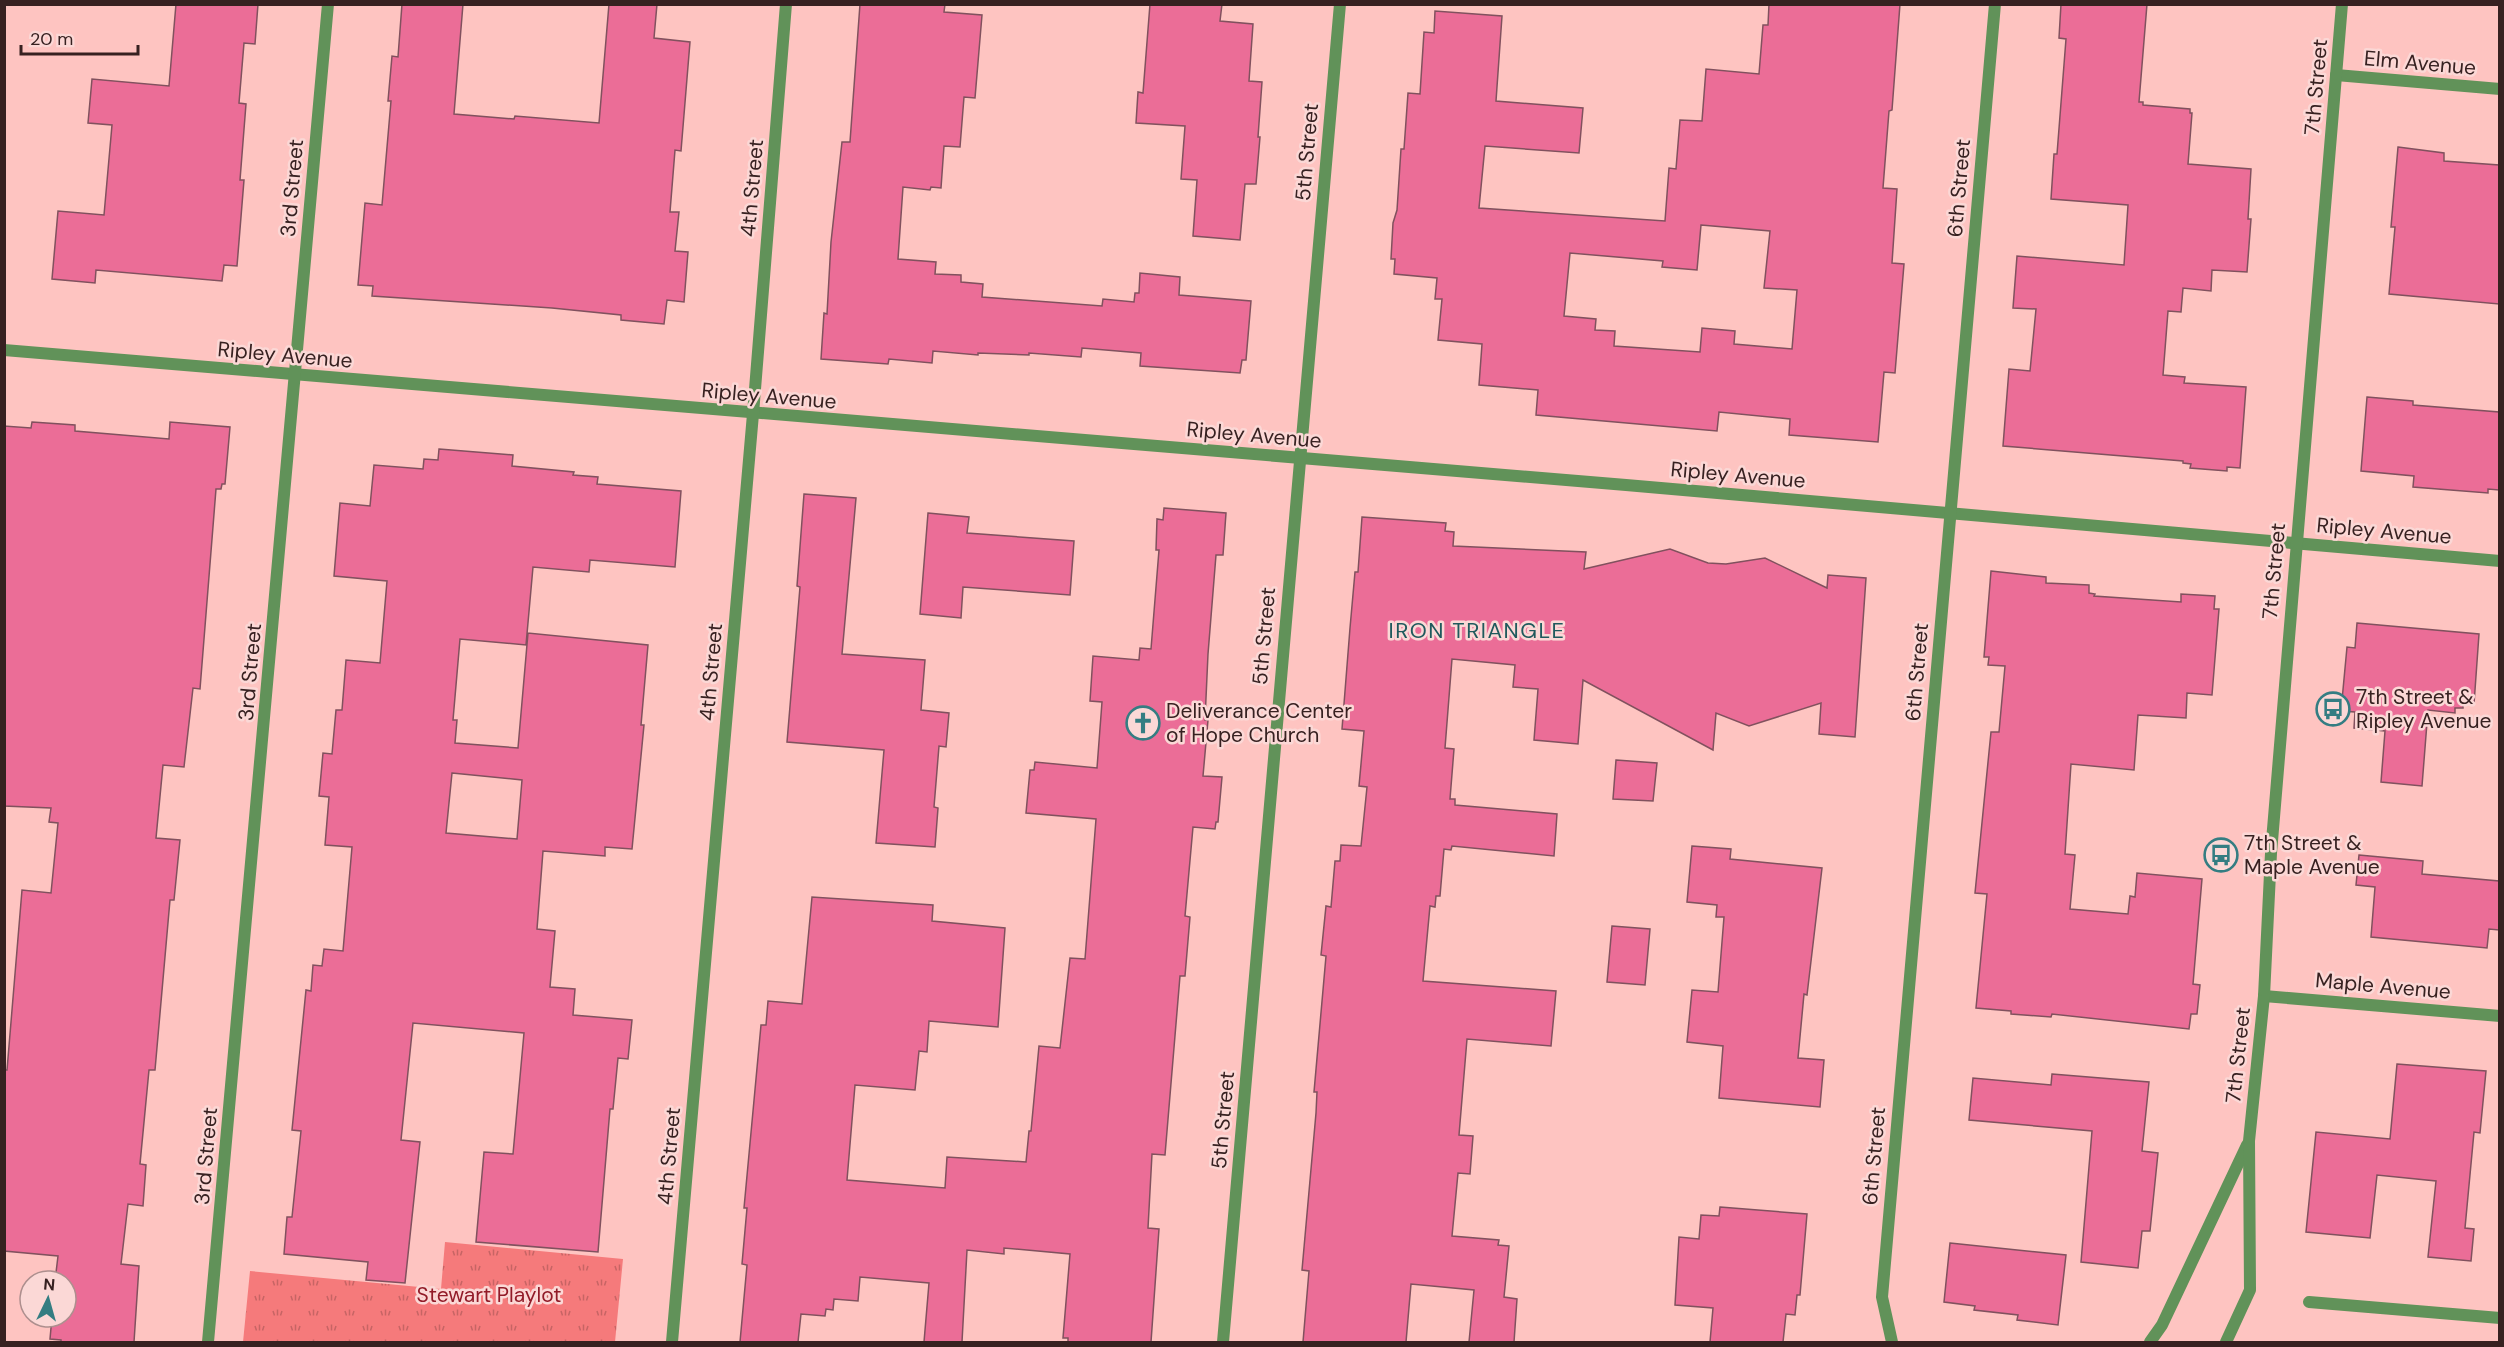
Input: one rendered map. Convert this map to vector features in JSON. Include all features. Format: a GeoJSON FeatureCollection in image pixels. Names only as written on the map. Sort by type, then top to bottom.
{"type":"FeatureCollection","features":[{"type":"Feature","properties":{"kind":"street","name":"3rd Street"},"geometry":{"type":"LineString","coordinates":[[208,1342],[328,4]]}},
{"type":"Feature","properties":{"kind":"street","name":"4th Street"},"geometry":{"type":"LineString","coordinates":[[672,1342],[753,414],[786,4]]}},
{"type":"Feature","properties":{"kind":"street","name":"5th Street"},"geometry":{"type":"LineString","coordinates":[[1223,1342],[1340,4]]}},
{"type":"Feature","properties":{"kind":"street","name":"6th Street"},"geometry":{"type":"LineString","coordinates":[[1892,1342],[1882,1297],[1995,4]]}},
{"type":"Feature","properties":{"kind":"street","name":"7th Street"},"geometry":{"type":"LineString","coordinates":[[2226,1342],[2250,1290],[2249,1141],[2264,996],[2271,853],[2343,4]]}},
{"type":"Feature","properties":{"kind":"street","name":"Elm Avenue"},"geometry":{"type":"LineString","coordinates":[[2336,75],[2499,89]]}},
{"type":"Feature","properties":{"kind":"street","name":"Ripley Avenue"},"geometry":{"type":"LineString","coordinates":[[4,350],[2499,561]]}},
{"type":"Feature","properties":{"kind":"street","name":"Maple Avenue"},"geometry":{"type":"LineString","coordinates":[[2264,996],[2499,1016]]}},
{"type":"Feature","properties":{"kind":"street","name":"7th Street"},"geometry":{"type":"LineString","coordinates":[[2150,1342],[2162,1325],[2249,1141]]}},
{"type":"Feature","properties":{"kind":"street"},"geometry":{"type":"LineString","coordinates":[[2309,1302],[2499,1318]]}},
{"type":"Feature","properties":{"kind":"green space","name":"Stewart Playlot"},"geometry":{"type":"Polygon","coordinates":[[[445,1242],[623,1259],[615,1342],[243,1342],[250,1271],[441,1289],[445,1242]]]}},
{"type":"Feature","properties":{"kind":"building"},"geometry":{"type":"Polygon","coordinates":[[[176,4],[258,4],[255,44],[244,43],[239,103],[246,104],[240,180],[244,180],[237,266],[224,265],[222,281],[96,270],[95,283],[52,279],[58,211],[104,215],[112,125],[88,123],[92,79],[169,86],[176,4]]]}},
{"type":"Feature","properties":{"kind":"building"},"geometry":{"type":"Polygon","coordinates":[[[402,4],[463,4],[454,114],[599,123],[609,4],[657,4],[654,38],[690,42],[681,151],[675,150],[670,212],[679,212],[675,251],[688,252],[684,302],[667,300],[664,324],[621,320],[621,315],[552,308],[372,296],[373,286],[358,285],[365,203],[382,205],[391,101],[388,101],[392,56],[398,57],[402,4]]]}},
{"type":"Feature","properties":{"kind":"building"},"geometry":{"type":"Polygon","coordinates":[[[860,4],[945,4],[944,12],[982,15],[975,98],[964,97],[960,147],[944,146],[941,188],[931,187],[930,190],[903,187],[898,259],[936,262],[935,274],[961,275],[961,282],[983,284],[982,297],[1102,306],[1103,299],[1134,302],[1135,293],[1139,293],[1140,273],[1180,277],[1179,295],[1251,301],[1246,360],[1242,360],[1240,373],[1140,366],[1141,353],[1082,348],[1081,357],[1029,353],[1029,355],[978,353],[978,355],[933,351],[932,363],[889,359],[888,364],[821,359],[842,142],[850,142],[860,4]]]}},
{"type":"Feature","properties":{"kind":"building"},"geometry":{"type":"Polygon","coordinates":[[[1150,4],[1222,4],[1220,21],[1253,24],[1249,81],[1262,82],[1258,137],[1260,137],[1256,184],[1245,184],[1240,240],[1193,236],[1197,180],[1181,179],[1185,126],[1136,123],[1138,92],[1143,93],[1150,4]]]}},
{"type":"Feature","properties":{"kind":"building"},"geometry":{"type":"Polygon","coordinates":[[[1769,4],[1900,4],[1883,188],[1897,189],[1892,263],[1904,264],[1895,373],[1884,372],[1878,442],[1789,435],[1790,419],[1719,412],[1717,431],[1536,415],[1538,390],[1479,385],[1482,344],[1438,340],[1442,299],[1435,299],[1437,278],[1394,274],[1395,259],[1391,259],[1408,93],[1420,94],[1424,32],[1434,33],[1435,11],[1502,16],[1496,101],[1583,108],[1579,153],[1485,146],[1479,208],[1665,221],[1669,168],[1676,169],[1680,120],[1702,121],[1706,69],[1759,74],[1763,25],[1768,25],[1769,4]],[[1701,225],[1697,270],[1662,267],[1663,261],[1570,253],[1564,316],[1596,319],[1595,330],[1615,331],[1614,346],[1700,352],[1702,328],[1735,331],[1734,344],[1792,349],[1797,290],[1764,288],[1770,231],[1701,225]]]}},
{"type":"Feature","properties":{"kind":"building"},"geometry":{"type":"Polygon","coordinates":[[[2061,4],[2147,4],[2139,102],[2143,102],[2143,105],[2190,109],[2192,113],[2188,164],[2251,169],[2248,219],[2251,219],[2247,272],[2212,270],[2211,291],[2183,288],[2181,312],[2168,311],[2163,375],[2185,377],[2184,383],[2246,387],[2240,468],[2227,467],[2227,471],[2190,468],[2191,464],[2183,463],[2183,461],[2003,446],[2009,369],[2030,371],[2036,309],[2013,308],[2017,256],[2124,265],[2128,205],[2051,199],[2066,39],[2059,38],[2061,4]]]}},
{"type":"Feature","properties":{"kind":"building"},"geometry":{"type":"Polygon","coordinates":[[[2398,147],[2444,153],[2444,161],[2499,165],[2499,304],[2389,294],[2395,227],[2391,227],[2398,147]]]}},
{"type":"Feature","properties":{"kind":"building"},"geometry":{"type":"Polygon","coordinates":[[[2367,397],[2413,401],[2413,405],[2499,412],[2499,490],[2488,489],[2488,493],[2413,487],[2414,476],[2361,471],[2367,397]]]}},
{"type":"Feature","properties":{"kind":"building"},"geometry":{"type":"Polygon","coordinates":[[[32,422],[75,425],[75,431],[169,439],[170,422],[230,427],[225,484],[222,484],[221,489],[216,489],[200,689],[193,688],[184,767],[163,765],[156,838],[180,840],[174,900],[170,900],[155,1070],[149,1070],[140,1164],[146,1165],[143,1206],[128,1204],[121,1264],[139,1266],[134,1342],[61,1342],[61,1340],[50,1339],[51,1329],[78,1329],[78,1269],[56,1269],[58,1256],[4,1251],[4,1070],[7,1070],[22,890],[51,893],[58,823],[49,822],[51,808],[4,806],[4,426],[31,428],[32,422]]]}},
{"type":"Feature","properties":{"kind":"building"},"geometry":{"type":"Polygon","coordinates":[[[439,449],[513,455],[512,466],[574,472],[573,475],[598,477],[597,484],[681,491],[675,567],[590,560],[589,572],[533,567],[526,645],[460,639],[453,720],[457,720],[455,743],[518,748],[528,633],[648,645],[641,725],[644,725],[632,849],[605,847],[605,856],[543,851],[537,929],[555,931],[550,987],[575,989],[573,1015],[632,1020],[628,1059],[618,1058],[613,1109],[610,1109],[598,1252],[476,1242],[484,1152],[513,1154],[524,1033],[413,1023],[401,1140],[420,1142],[405,1283],[366,1280],[368,1262],[284,1254],[287,1217],[292,1217],[301,1131],[292,1130],[306,990],[311,991],[313,965],[322,966],[324,949],[343,951],[352,847],[325,845],[329,797],[319,796],[323,753],[332,754],[336,710],[342,710],[346,660],[380,663],[387,581],[334,576],[340,503],[370,506],[374,465],[423,469],[424,459],[438,460],[439,449]],[[452,773],[446,833],[517,839],[522,780],[452,773]]]}},
{"type":"Feature","properties":{"kind":"building"},"geometry":{"type":"Polygon","coordinates":[[[804,494],[856,498],[842,654],[925,660],[921,710],[949,713],[946,747],[939,746],[934,807],[938,808],[935,847],[876,843],[884,750],[787,742],[800,587],[797,586],[804,494]]]}},
{"type":"Feature","properties":{"kind":"building"},"geometry":{"type":"Polygon","coordinates":[[[1164,508],[1226,513],[1223,555],[1216,555],[1208,654],[1205,720],[1208,720],[1203,776],[1222,777],[1218,822],[1216,822],[1215,829],[1193,827],[1185,916],[1190,917],[1185,976],[1180,976],[1165,1155],[1152,1154],[1148,1228],[1159,1229],[1151,1342],[1068,1342],[1068,1338],[1063,1338],[1070,1254],[1004,1248],[1004,1254],[967,1250],[962,1342],[924,1342],[929,1283],[860,1277],[858,1301],[834,1299],[833,1310],[826,1309],[825,1316],[801,1314],[798,1342],[740,1342],[747,1265],[742,1264],[747,1208],[744,1208],[761,1025],[766,1025],[768,1001],[802,1004],[812,897],[933,905],[932,921],[1005,928],[998,1027],[929,1021],[927,1052],[919,1051],[915,1090],[855,1085],[847,1180],[945,1188],[947,1157],[1026,1162],[1039,1046],[1060,1048],[1070,958],[1085,959],[1096,819],[1026,813],[1030,770],[1034,770],[1035,762],[1097,768],[1102,702],[1090,701],[1093,656],[1139,660],[1140,648],[1151,649],[1159,550],[1156,550],[1157,519],[1163,520],[1164,508]]]}},
{"type":"Feature","properties":{"kind":"building"},"geometry":{"type":"Polygon","coordinates":[[[928,513],[969,517],[967,533],[1074,541],[1070,595],[963,587],[961,618],[920,614],[928,513]]]}},
{"type":"Feature","properties":{"kind":"building"},"geometry":{"type":"Polygon","coordinates":[[[1362,517],[1446,523],[1445,531],[1454,532],[1453,546],[1586,552],[1584,569],[1670,549],[1708,563],[1726,564],[1765,558],[1827,588],[1828,575],[1866,578],[1855,737],[1819,734],[1821,703],[1749,726],[1716,713],[1713,750],[1583,680],[1578,744],[1534,740],[1538,689],[1513,687],[1515,665],[1452,659],[1445,748],[1454,749],[1450,799],[1455,799],[1455,805],[1557,814],[1554,856],[1452,846],[1451,850],[1444,849],[1440,896],[1436,896],[1435,907],[1430,906],[1423,981],[1556,991],[1551,1046],[1467,1039],[1459,1135],[1473,1136],[1470,1174],[1458,1173],[1452,1236],[1499,1240],[1498,1245],[1509,1246],[1504,1297],[1517,1299],[1514,1342],[1469,1342],[1474,1290],[1411,1284],[1406,1342],[1303,1342],[1309,1271],[1302,1270],[1316,1113],[1317,1092],[1314,1092],[1326,956],[1321,955],[1326,906],[1331,907],[1335,861],[1340,861],[1341,845],[1361,846],[1367,787],[1359,786],[1364,731],[1342,729],[1355,572],[1358,572],[1362,517]]]}},
{"type":"Feature","properties":{"kind":"building"},"geometry":{"type":"Polygon","coordinates":[[[1991,571],[2046,577],[2046,583],[2089,585],[2089,593],[2095,594],[2094,596],[2181,602],[2181,594],[2215,596],[2214,609],[2219,609],[2212,695],[2187,693],[2186,718],[2138,715],[2134,770],[2071,764],[2065,854],[2075,855],[2070,909],[2128,914],[2130,896],[2135,897],[2137,873],[2202,879],[2193,984],[2200,985],[2197,1014],[2191,1014],[2189,1029],[2052,1014],[2051,1017],[2011,1014],[2011,1011],[1976,1008],[1987,894],[1975,893],[1991,732],[1999,732],[2005,666],[1988,665],[1989,657],[1984,657],[1991,571]]]}},
{"type":"Feature","properties":{"kind":"building"},"geometry":{"type":"Polygon","coordinates":[[[2357,623],[2479,634],[2474,704],[2463,703],[2463,708],[2455,708],[2455,713],[2428,710],[2422,786],[2381,782],[2385,731],[2354,728],[2355,712],[2341,711],[2347,647],[2355,648],[2357,623]]]}},
{"type":"Feature","properties":{"kind":"building"},"geometry":{"type":"Polygon","coordinates":[[[1616,760],[1657,763],[1653,801],[1613,799],[1616,760]]]}},
{"type":"Feature","properties":{"kind":"building"},"geometry":{"type":"Polygon","coordinates":[[[1692,846],[1731,849],[1730,859],[1822,868],[1807,995],[1804,994],[1798,1058],[1824,1060],[1820,1107],[1719,1098],[1723,1046],[1687,1042],[1692,990],[1718,992],[1724,917],[1716,917],[1717,905],[1687,902],[1692,846]]]}},
{"type":"Feature","properties":{"kind":"building"},"geometry":{"type":"Polygon","coordinates":[[[2359,855],[2423,861],[2422,874],[2499,881],[2499,930],[2489,929],[2487,948],[2371,937],[2375,887],[2356,885],[2359,855]]]}},
{"type":"Feature","properties":{"kind":"building"},"geometry":{"type":"Polygon","coordinates":[[[1612,926],[1650,929],[1645,985],[1607,982],[1612,926]]]}},
{"type":"Feature","properties":{"kind":"building"},"geometry":{"type":"Polygon","coordinates":[[[2397,1064],[2486,1071],[2480,1133],[2474,1132],[2465,1228],[2474,1229],[2471,1261],[2428,1257],[2436,1181],[2377,1175],[2370,1238],[2306,1232],[2316,1132],[2390,1139],[2397,1064]]]}},
{"type":"Feature","properties":{"kind":"building"},"geometry":{"type":"Polygon","coordinates":[[[2052,1074],[2149,1082],[2142,1151],[2158,1153],[2150,1231],[2142,1231],[2138,1268],[2081,1262],[2092,1131],[1969,1120],[1973,1078],[2051,1085],[2052,1074]]]}},
{"type":"Feature","properties":{"kind":"building"},"geometry":{"type":"Polygon","coordinates":[[[1720,1207],[1807,1214],[1800,1295],[1797,1295],[1795,1315],[1786,1314],[1783,1342],[1710,1342],[1713,1308],[1675,1305],[1679,1237],[1699,1239],[1701,1215],[1719,1216],[1720,1207]]]}},
{"type":"Feature","properties":{"kind":"building"},"geometry":{"type":"Polygon","coordinates":[[[1950,1243],[2066,1255],[2058,1325],[2017,1320],[2018,1315],[1974,1310],[1975,1306],[1944,1302],[1950,1243]]]}},
{"type":"Feature","properties":{"kind":"place","name":"7th Street & Ripley Avenue"},"geometry":{"type":"Point","coordinates":[2333,709]}},
{"type":"Feature","properties":{"kind":"place","name":"Deliverance Center of Hope Church"},"geometry":{"type":"Point","coordinates":[1143,723]}},
{"type":"Feature","properties":{"kind":"place","name":"7th Street & Maple Avenue"},"geometry":{"type":"Point","coordinates":[2221,855]}},
{"type":"Feature","properties":{"kind":"district","name":"IRON TRIANGLE"},"geometry":{"type":"Point","coordinates":[1477,630]}}]}
